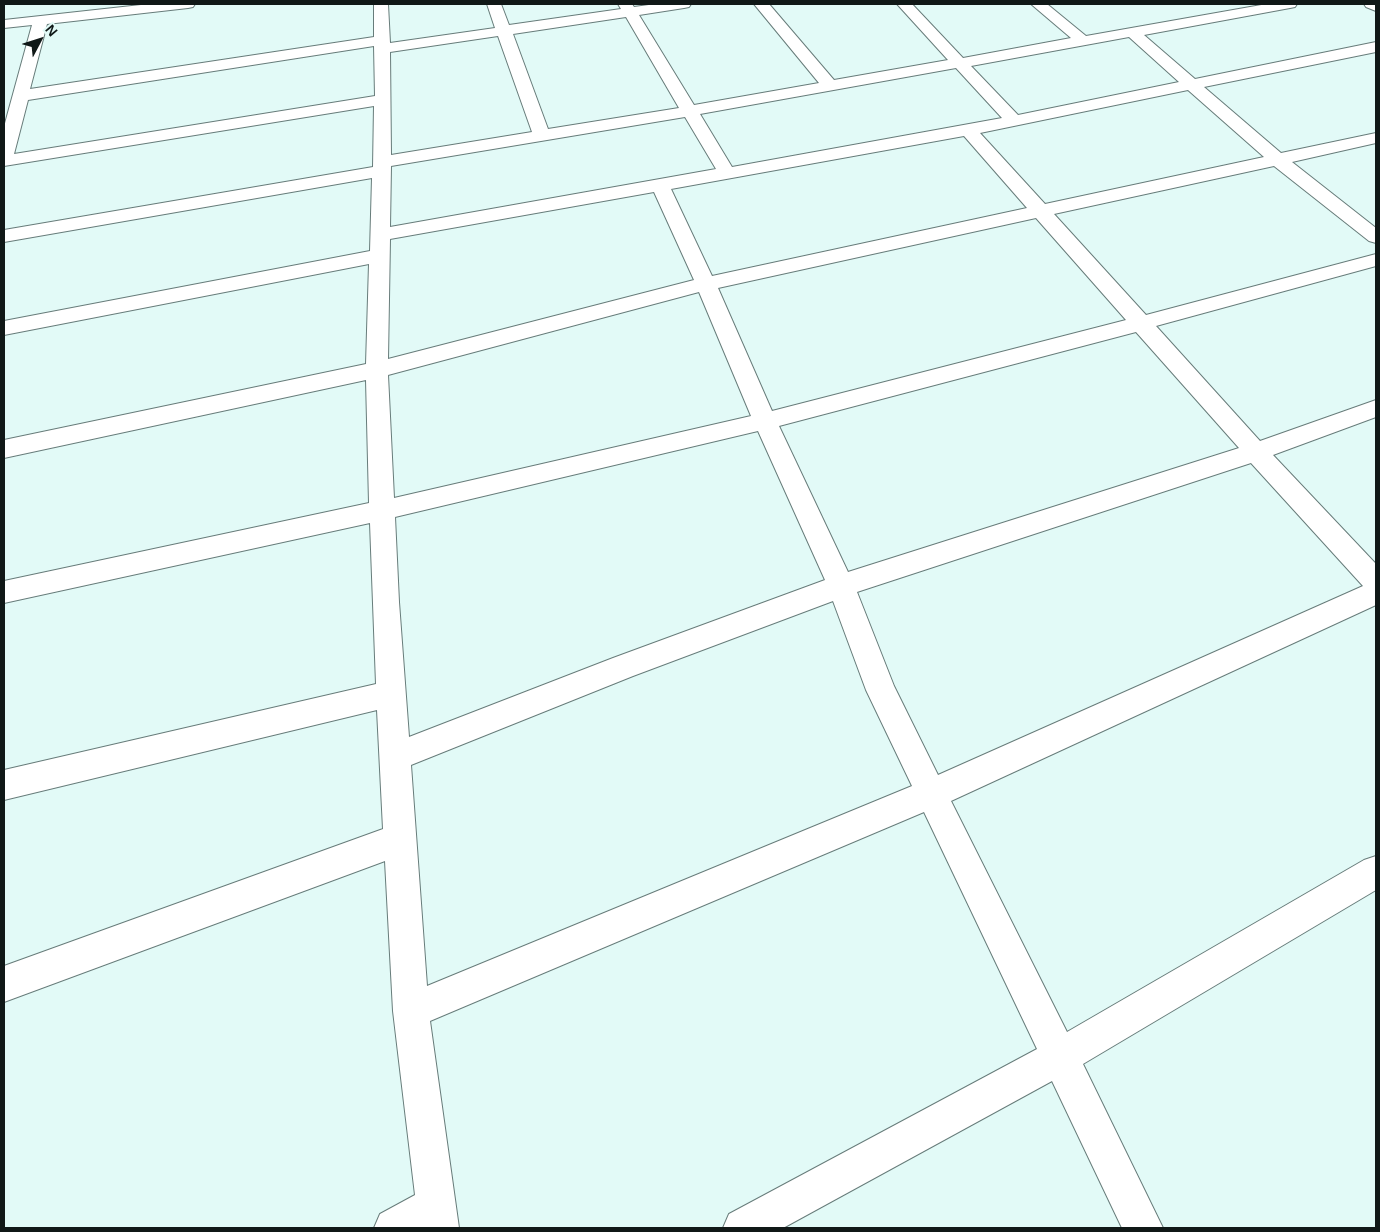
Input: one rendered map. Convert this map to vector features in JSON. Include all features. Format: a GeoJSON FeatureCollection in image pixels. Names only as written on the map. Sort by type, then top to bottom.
{"type":"FeatureCollection","features":[{"type":"Feature","properties":{"kind":"street"},"geometry":{"type":"LineString","coordinates":[[4,24],[188,4]]}},
{"type":"Feature","properties":{"kind":"street"},"geometry":{"type":"LineString","coordinates":[[381,4],[383,100],[377,370],[390,694],[411,1011],[437,1216],[394,1228]]}},
{"type":"Feature","properties":{"kind":"street"},"geometry":{"type":"LineString","coordinates":[[494,4],[542,136]]}},
{"type":"Feature","properties":{"kind":"street"},"geometry":{"type":"LineString","coordinates":[[20,96],[382,45],[504,31],[628,8],[684,4]]}},
{"type":"Feature","properties":{"kind":"street"},"geometry":{"type":"LineString","coordinates":[[761,4],[830,86]]}},
{"type":"Feature","properties":{"kind":"street"},"geometry":{"type":"LineString","coordinates":[[904,4],[1014,121]]}},
{"type":"Feature","properties":{"kind":"street"},"geometry":{"type":"LineString","coordinates":[[1038,4],[1083,41]]}},
{"type":"Feature","properties":{"kind":"street"},"geometry":{"type":"LineString","coordinates":[[4,236],[542,136],[1290,4]]}},
{"type":"Feature","properties":{"kind":"street"},"geometry":{"type":"LineString","coordinates":[[1371,4],[1376,7]]}},
{"type":"Feature","properties":{"kind":"street"},"geometry":{"type":"LineString","coordinates":[[628,8],[727,173]]}},
{"type":"Feature","properties":{"kind":"street"},"geometry":{"type":"LineString","coordinates":[[1177,8],[1197,21]]}},
{"type":"Feature","properties":{"kind":"street"},"geometry":{"type":"LineString","coordinates":[[41,19],[4,159],[383,100]]}},
{"type":"Feature","properties":{"kind":"street"},"geometry":{"type":"LineString","coordinates":[[1132,32],[1278,160],[1376,237]]}},
{"type":"Feature","properties":{"kind":"street"},"geometry":{"type":"LineString","coordinates":[[4,328],[660,185],[968,130],[1376,47]]}},
{"type":"Feature","properties":{"kind":"street"},"geometry":{"type":"LineString","coordinates":[[968,130],[1256,452],[1376,582]]}},
{"type":"Feature","properties":{"kind":"street"},"geometry":{"type":"LineString","coordinates":[[4,449],[377,370],[706,284],[1376,138]]}},
{"type":"Feature","properties":{"kind":"street"},"geometry":{"type":"LineString","coordinates":[[660,185],[841,586],[881,690],[1061,1056],[1143,1228]]}},
{"type":"Feature","properties":{"kind":"street"},"geometry":{"type":"LineString","coordinates":[[4,592],[383,511],[765,421],[1142,324],[1376,260]]}},
{"type":"Feature","properties":{"kind":"street"},"geometry":{"type":"LineString","coordinates":[[395,758],[623,668],[841,586],[1256,452],[1376,408]]}},
{"type":"Feature","properties":{"kind":"street"},"geometry":{"type":"LineString","coordinates":[[411,1011],[931,794],[1376,593]]}},
{"type":"Feature","properties":{"kind":"street"},"geometry":{"type":"LineString","coordinates":[[4,785],[390,694]]}},
{"type":"Feature","properties":{"kind":"street"},"geometry":{"type":"LineString","coordinates":[[4,984],[400,839]]}},
{"type":"Feature","properties":{"kind":"street"},"geometry":{"type":"LineString","coordinates":[[743,1228],[1061,1056],[1376,872]]}}]}
